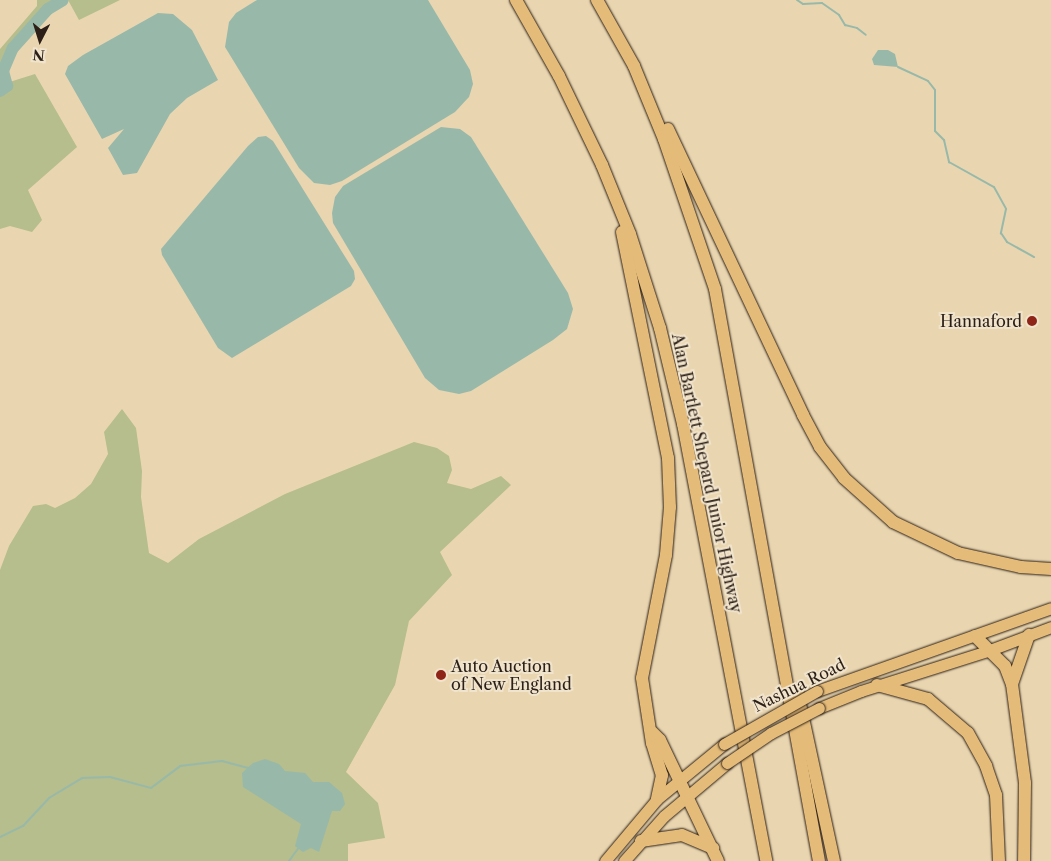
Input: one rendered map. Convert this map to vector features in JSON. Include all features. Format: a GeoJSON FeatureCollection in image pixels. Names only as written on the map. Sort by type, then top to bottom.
{"type":"FeatureCollection","features":[{"type":"Feature","properties":{"kind":"highway","name":"Alan Bartlett Shepard Junior Highway"},"geometry":{"type":"LineString","coordinates":[[516,0],[570,97],[613,190],[646,281],[678,400],[766,861]]}},
{"type":"Feature","properties":{"kind":"highway"},"geometry":{"type":"LineString","coordinates":[[597,0],[634,66],[717,228],[820,448],[844,478],[893,522],[958,554],[1020,568],[1051,569]]}},
{"type":"Feature","properties":{"kind":"highway"},"geometry":{"type":"LineString","coordinates":[[634,66],[678,176],[715,289],[819,861]]}},
{"type":"Feature","properties":{"kind":"highway"},"geometry":{"type":"LineString","coordinates":[[613,190],[668,458],[670,507],[666,555],[642,678],[646,711],[652,732],[652,743],[662,780],[657,799]]}},
{"type":"Feature","properties":{"kind":"highway"},"geometry":{"type":"LineString","coordinates":[[775,611],[796,687],[834,861]]}},
{"type":"Feature","properties":{"kind":"highway"},"geometry":{"type":"LineString","coordinates":[[1012,684],[1029,635]]}},
{"type":"Feature","properties":{"kind":"highway"},"geometry":{"type":"LineString","coordinates":[[975,636],[1005,666],[1012,684],[1025,782],[1024,861]]}},
{"type":"Feature","properties":{"kind":"highway"},"geometry":{"type":"LineString","coordinates":[[877,685],[928,700],[968,733],[986,766],[996,795],[999,861]]}},
{"type":"Feature","properties":{"kind":"highway"},"geometry":{"type":"LineString","coordinates":[[652,732],[660,740],[718,861]]}},
{"type":"Feature","properties":{"kind":"highway"},"geometry":{"type":"LineString","coordinates":[[641,840],[682,835],[713,848]]}},
{"type":"Feature","properties":{"kind":"main road","name":"Nashua Road"},"geometry":{"type":"LineString","coordinates":[[605,861],[657,799],[679,778],[724,744],[816,691],[1051,608]]}},
{"type":"Feature","properties":{"kind":"main road","name":"Nashua Road"},"geometry":{"type":"LineString","coordinates":[[624,861],[641,840],[687,794],[727,763],[771,734],[820,708],[877,685],[990,650],[1051,627]]}},
{"type":"Feature","properties":{"kind":"green space"},"geometry":{"type":"Polygon","coordinates":[[[37,0],[55,0],[19,38],[0,85],[0,49],[37,6],[37,0]]]}},
{"type":"Feature","properties":{"kind":"green space"},"geometry":{"type":"Polygon","coordinates":[[[68,0],[120,0],[79,20],[68,0]]]}},
{"type":"Feature","properties":{"kind":"green space"},"geometry":{"type":"Polygon","coordinates":[[[35,74],[77,147],[28,190],[42,220],[32,232],[10,226],[0,229],[0,85],[35,74]]]}},
{"type":"Feature","properties":{"kind":"green space"},"geometry":{"type":"Polygon","coordinates":[[[122,409],[136,428],[142,471],[141,497],[149,553],[168,563],[199,539],[285,494],[414,442],[437,448],[449,456],[452,470],[447,483],[471,489],[501,476],[511,485],[440,552],[452,575],[409,621],[395,685],[346,772],[378,803],[385,838],[348,844],[348,861],[0,861],[0,570],[9,546],[33,506],[46,504],[55,508],[75,498],[91,484],[108,454],[104,432],[122,409]]]}},
{"type":"Feature","properties":{"kind":"shaded area"},"geometry":{"type":"Polygon","coordinates":[[[257,0],[428,0],[470,70],[473,84],[469,97],[455,112],[342,181],[330,185],[314,183],[299,168],[225,47],[229,22],[236,13],[257,0]]]}},
{"type":"Feature","properties":{"kind":"shaded area"},"geometry":{"type":"Polygon","coordinates":[[[158,13],[173,14],[192,30],[218,80],[187,98],[170,114],[137,173],[123,175],[108,148],[124,129],[102,139],[65,74],[68,66],[83,55],[158,13]]]}},
{"type":"Feature","properties":{"kind":"shaded area"},"geometry":{"type":"Polygon","coordinates":[[[878,50],[888,50],[895,54],[898,67],[874,65],[872,59],[878,50]]]}},
{"type":"Feature","properties":{"kind":"shaded area"},"geometry":{"type":"Polygon","coordinates":[[[441,127],[460,129],[471,137],[568,293],[573,309],[567,329],[553,340],[471,391],[459,394],[439,390],[425,378],[333,223],[332,213],[335,197],[343,186],[441,127]]]}},
{"type":"Feature","properties":{"kind":"shaded area"},"geometry":{"type":"Polygon","coordinates":[[[266,136],[273,141],[354,271],[355,279],[351,286],[232,358],[218,348],[162,255],[161,249],[248,146],[258,137],[266,136]]]}},
{"type":"Feature","properties":{"kind":"shaded area"},"geometry":{"type":"Polygon","coordinates":[[[265,759],[279,764],[285,771],[305,773],[313,782],[329,782],[342,793],[345,804],[340,811],[332,811],[319,852],[311,848],[303,852],[295,846],[301,824],[243,787],[242,773],[253,763],[265,759]]]}},
{"type":"Feature","properties":{"kind":"waterway"},"geometry":{"type":"LineString","coordinates":[[0,91],[7,86],[3,71],[13,48],[48,9],[63,0]]}},
{"type":"Feature","properties":{"kind":"waterway"},"geometry":{"type":"LineString","coordinates":[[797,0],[803,4],[822,3],[839,15],[845,25],[857,28],[866,35]]}},
{"type":"Feature","properties":{"kind":"waterway"},"geometry":{"type":"LineString","coordinates":[[898,67],[928,81],[935,90],[935,131],[944,140],[949,162],[994,187],[1006,209],[1001,233],[1007,242],[1034,257]]}},
{"type":"Feature","properties":{"kind":"waterway"},"geometry":{"type":"LineString","coordinates":[[0,837],[23,826],[49,798],[82,778],[110,777],[151,788],[180,766],[222,761],[249,768]]}},
{"type":"Feature","properties":{"kind":"waterway"},"geometry":{"type":"LineString","coordinates":[[289,861],[299,847]]}},
{"type":"Feature","properties":{"kind":"place","name":"Hannaford"},"geometry":{"type":"Point","coordinates":[1032,321]}},
{"type":"Feature","properties":{"kind":"place","name":"Auto Auction of New England"},"geometry":{"type":"Point","coordinates":[441,675]}}]}
